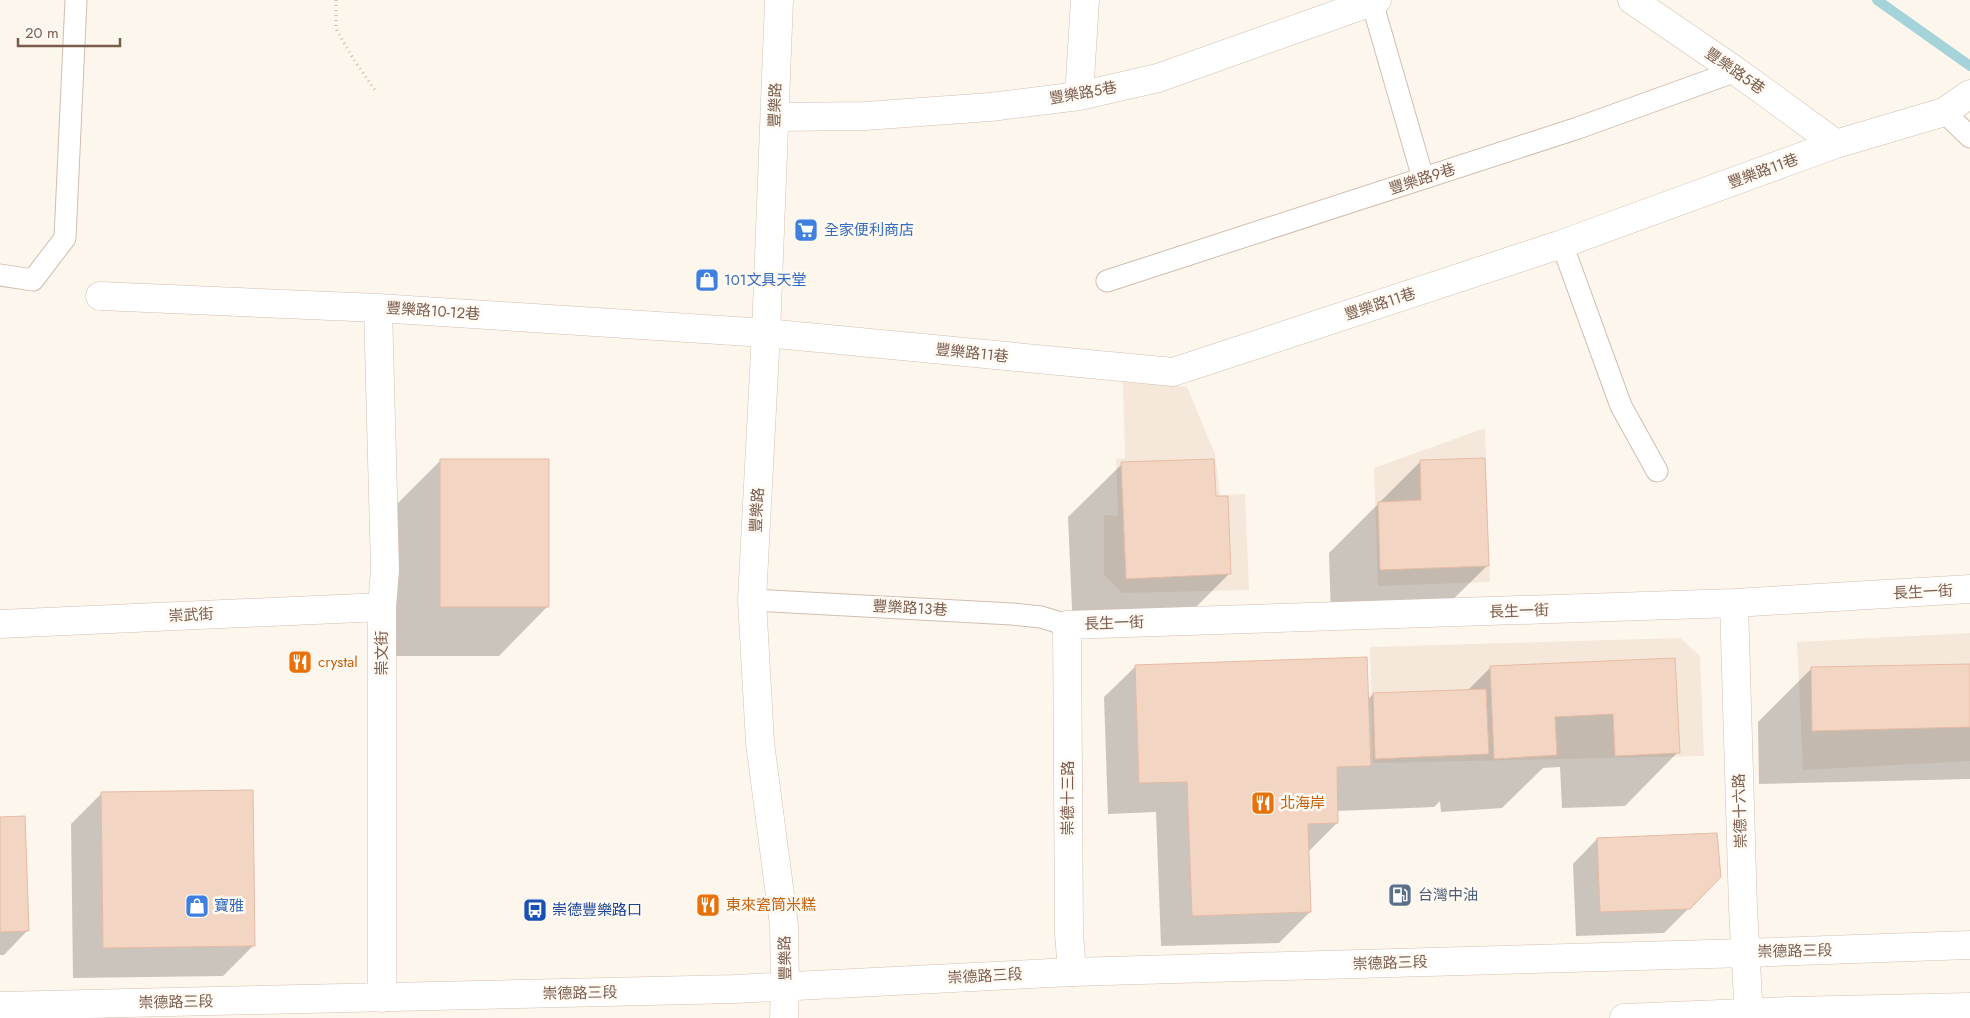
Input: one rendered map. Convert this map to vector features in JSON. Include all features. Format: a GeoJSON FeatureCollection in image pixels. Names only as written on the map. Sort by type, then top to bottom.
{"type":"FeatureCollection","features":[{"type":"Feature","properties":{"kind":"street","name":"豐樂路"},"geometry":{"type":"LineString","coordinates":[[779,0],[766,332],[752,600],[760,743],[784,925],[784,1018]]}},
{"type":"Feature","properties":{"kind":"street"},"geometry":{"type":"LineString","coordinates":[[1079,96],[1085,0]]}},
{"type":"Feature","properties":{"kind":"street","name":"豐樂路5巷"},"geometry":{"type":"LineString","coordinates":[[1632,0],[1736,71],[1836,144]]}},
{"type":"Feature","properties":{"kind":"street","name":"豐樂路5巷"},"geometry":{"type":"LineString","coordinates":[[775,117],[865,116],[990,108],[1079,96],[1158,78],[1374,1]]}},
{"type":"Feature","properties":{"kind":"street","name":"豐樂路11巷"},"geometry":{"type":"LineString","coordinates":[[766,332],[1173,372],[1562,244],[1836,144],[1944,112],[1970,94]]}},
{"type":"Feature","properties":{"kind":"street","name":"豐樂路10-12巷"},"geometry":{"type":"LineString","coordinates":[[100,296],[378,308],[766,332]]}},
{"type":"Feature","properties":{"kind":"street","name":"崇文街"},"geometry":{"type":"LineString","coordinates":[[378,308],[385,570],[382,607],[382,998]]}},
{"type":"Feature","properties":{"kind":"street","name":"長生一街"},"geometry":{"type":"LineString","coordinates":[[1067,625],[1734,603],[1970,589]]}},
{"type":"Feature","properties":{"kind":"street","name":"崇德十六路"},"geometry":{"type":"LineString","coordinates":[[1734,603],[1743,898],[1749,1016]]}},
{"type":"Feature","properties":{"kind":"street","name":"崇武街"},"geometry":{"type":"LineString","coordinates":[[0,624],[382,607]]}},
{"type":"Feature","properties":{"kind":"street","name":"崇德十三路"},"geometry":{"type":"LineString","coordinates":[[1067,625],[1069,933],[1072,972]]}},
{"type":"Feature","properties":{"kind":"street","name":"崇德路三段"},"geometry":{"type":"LineString","coordinates":[[0,1006],[382,998],[785,986],[1072,972],[1970,945]]}},
{"type":"Feature","properties":{"kind":"street"},"geometry":{"type":"LineString","coordinates":[[1624,1018],[1749,1016],[1791,1012],[1970,1008]]}},
{"type":"Feature","properties":{"kind":"lane"},"geometry":{"type":"LineString","coordinates":[[0,275],[34,280],[65,238],[76,0]]}},
{"type":"Feature","properties":{"kind":"lane"},"geometry":{"type":"LineString","coordinates":[[1374,1],[1423,178]]}},
{"type":"Feature","properties":{"kind":"lane","name":"豐樂路9巷"},"geometry":{"type":"LineString","coordinates":[[1107,281],[1578,128],[1736,71]]}},
{"type":"Feature","properties":{"kind":"lane"},"geometry":{"type":"LineString","coordinates":[[1944,112],[1970,137]]}},
{"type":"Feature","properties":{"kind":"lane"},"geometry":{"type":"LineString","coordinates":[[1562,244],[1621,406],[1657,471]]}},
{"type":"Feature","properties":{"kind":"lane","name":"豐樂路13巷"},"geometry":{"type":"LineString","coordinates":[[752,600],[1012,614],[1041,617],[1067,625]]}},
{"type":"Feature","properties":{"kind":"path"},"geometry":{"type":"LineString","coordinates":[[336,0],[336,29],[376,92]]}},
{"type":"Feature","properties":{"kind":"shaded area"},"geometry":{"type":"Polygon","coordinates":[[[1123,381],[1187,387],[1215,454],[1220,495],[1245,494],[1249,590],[1122,593],[1104,575],[1104,515],[1118,516],[1116,459],[1125,458],[1123,381]]]}},
{"type":"Feature","properties":{"kind":"shaded area"},"geometry":{"type":"Polygon","coordinates":[[[1485,428],[1490,582],[1378,586],[1374,468],[1485,428]]]}},
{"type":"Feature","properties":{"kind":"shaded area"},"geometry":{"type":"Polygon","coordinates":[[[1970,633],[1970,761],[1803,770],[1797,642],[1970,633]]]}},
{"type":"Feature","properties":{"kind":"shaded area"},"geometry":{"type":"Polygon","coordinates":[[[1680,638],[1700,656],[1704,756],[1373,763],[1370,647],[1680,638]]]}},
{"type":"Feature","properties":{"kind":"building"},"geometry":{"type":"Polygon","coordinates":[[[1485,458],[1489,566],[1380,570],[1378,502],[1421,500],[1420,460],[1485,458]]]}},
{"type":"Feature","properties":{"kind":"building"},"geometry":{"type":"Polygon","coordinates":[[[440,459],[549,459],[549,607],[440,607],[440,459]]]}},
{"type":"Feature","properties":{"kind":"building"},"geometry":{"type":"Polygon","coordinates":[[[1214,459],[1216,496],[1228,496],[1231,574],[1126,579],[1121,462],[1214,459]]]}},
{"type":"Feature","properties":{"kind":"building","name":"北海岸"},"geometry":{"type":"Polygon","coordinates":[[[1367,657],[1371,766],[1337,767],[1338,823],[1308,824],[1311,912],[1192,916],[1187,782],[1139,783],[1135,665],[1367,657]]]}},
{"type":"Feature","properties":{"kind":"building"},"geometry":{"type":"Polygon","coordinates":[[[1675,658],[1680,753],[1615,756],[1613,714],[1555,717],[1557,755],[1494,759],[1490,666],[1675,658]]]}},
{"type":"Feature","properties":{"kind":"building"},"geometry":{"type":"Polygon","coordinates":[[[1970,664],[1970,727],[1812,731],[1811,667],[1970,664]]]}},
{"type":"Feature","properties":{"kind":"building"},"geometry":{"type":"Polygon","coordinates":[[[1486,689],[1489,754],[1375,759],[1373,693],[1486,689]]]}},
{"type":"Feature","properties":{"kind":"building"},"geometry":{"type":"Polygon","coordinates":[[[253,790],[255,946],[103,948],[101,792],[253,790]]]}},
{"type":"Feature","properties":{"kind":"building"},"geometry":{"type":"Polygon","coordinates":[[[25,816],[29,931],[0,932],[0,817],[25,816]]]}},
{"type":"Feature","properties":{"kind":"building"},"geometry":{"type":"Polygon","coordinates":[[[1717,833],[1721,877],[1690,909],[1600,912],[1597,838],[1717,833]]]}},
{"type":"Feature","properties":{"kind":"waterway"},"geometry":{"type":"LineString","coordinates":[[1877,0],[1970,66]]}},
{"type":"Feature","properties":{"kind":"place","name":"全家便利商店"},"geometry":{"type":"Point","coordinates":[806,230]}},
{"type":"Feature","properties":{"kind":"place","name":"101文具天堂"},"geometry":{"type":"Point","coordinates":[707,280]}},
{"type":"Feature","properties":{"kind":"place","name":"crystal"},"geometry":{"type":"Point","coordinates":[300,662]}},
{"type":"Feature","properties":{"kind":"place","name":"北海岸"},"geometry":{"type":"Point","coordinates":[1263,803]}},
{"type":"Feature","properties":{"kind":"place","name":"台灣中油"},"geometry":{"type":"Point","coordinates":[1400,895]}},
{"type":"Feature","properties":{"kind":"place","name":"東來瓷筒米糕"},"geometry":{"type":"Point","coordinates":[708,905]}},
{"type":"Feature","properties":{"kind":"place","name":"寶雅"},"geometry":{"type":"Point","coordinates":[197,906]}},
{"type":"Feature","properties":{"kind":"place","name":"崇德豐樂路口"},"geometry":{"type":"Point","coordinates":[535,910]}}]}
